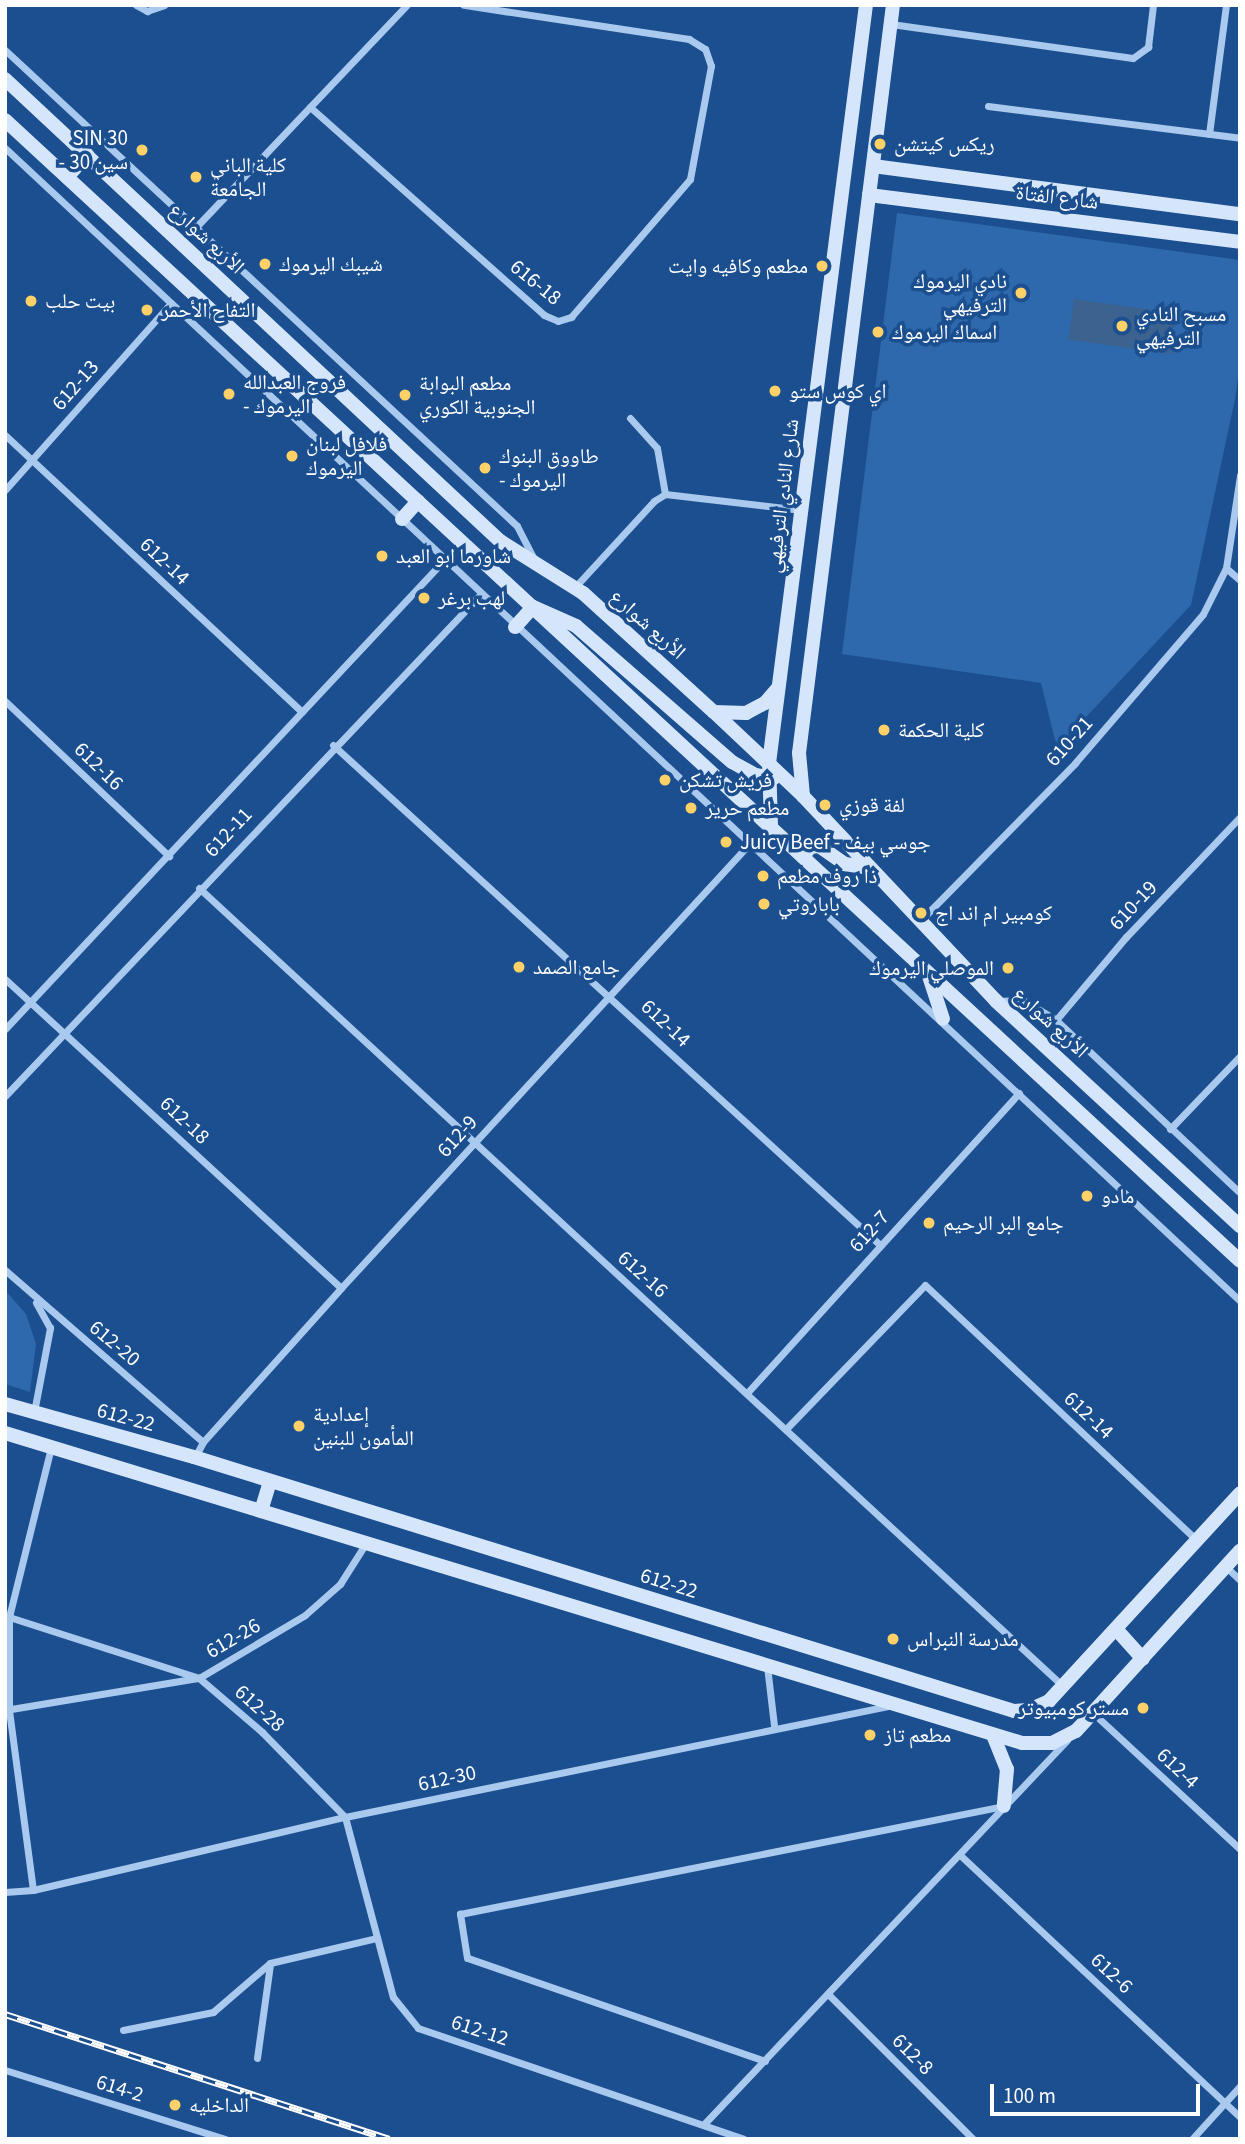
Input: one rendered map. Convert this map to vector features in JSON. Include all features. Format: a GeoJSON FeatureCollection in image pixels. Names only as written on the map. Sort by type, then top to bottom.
{"type":"FeatureCollection","features":[{"type":"Feature","properties":{"kind":"street"},"geometry":{"type":"LineString","coordinates":[[136,5],[147,11],[164,5]]}},
{"type":"Feature","properties":{"kind":"street"},"geometry":{"type":"LineString","coordinates":[[196,228],[407,5]]}},
{"type":"Feature","properties":{"kind":"street","name":"616-18"},"geometry":{"type":"LineString","coordinates":[[310,107],[544,315],[558,321],[571,317],[690,179],[711,66],[705,49],[689,38],[464,5]]}},
{"type":"Feature","properties":{"kind":"street","name":"شارع النادي الترفيهي"},"geometry":{"type":"LineString","coordinates":[[771,825],[768,770],[866,5]]}},
{"type":"Feature","properties":{"kind":"street"},"geometry":{"type":"LineString","coordinates":[[803,796],[799,774],[893,5]]}},
{"type":"Feature","properties":{"kind":"street"},"geometry":{"type":"LineString","coordinates":[[891,24],[1133,58],[1148,47],[1153,5]]}},
{"type":"Feature","properties":{"kind":"street"},"geometry":{"type":"LineString","coordinates":[[1209,134],[1226,5]]}},
{"type":"Feature","properties":{"kind":"street"},"geometry":{"type":"LineString","coordinates":[[5,50],[517,526],[532,549],[537,567]]}},
{"type":"Feature","properties":{"kind":"street","name":"الأربع شوارع"},"geometry":{"type":"LineString","coordinates":[[5,79],[500,541],[537,567],[575,587],[714,712],[747,743],[768,770],[783,777],[803,796],[919,923],[996,1001],[1240,1226]]}},
{"type":"Feature","properties":{"kind":"street"},"geometry":{"type":"LineString","coordinates":[[988,106],[1240,138]]}},
{"type":"Feature","properties":{"kind":"street"},"geometry":{"type":"LineString","coordinates":[[5,120],[1240,1261]]}},
{"type":"Feature","properties":{"kind":"street"},"geometry":{"type":"LineString","coordinates":[[5,148],[515,627],[943,1019],[1240,1301]]}},
{"type":"Feature","properties":{"kind":"street"},"geometry":{"type":"LineString","coordinates":[[66,177],[87,155]]}},
{"type":"Feature","properties":{"kind":"street","name":"شارع الفتاة"},"geometry":{"type":"LineString","coordinates":[[873,166],[1240,214]]}},
{"type":"Feature","properties":{"kind":"street"},"geometry":{"type":"LineString","coordinates":[[885,197],[882,182],[889,168]]}},
{"type":"Feature","properties":{"kind":"street","name":"شارع الفتاة"},"geometry":{"type":"LineString","coordinates":[[869,195],[1240,242]]}},
{"type":"Feature","properties":{"kind":"street"},"geometry":{"type":"LineString","coordinates":[[1132,227],[1128,213],[1138,201]]}},
{"type":"Feature","properties":{"kind":"street","name":"612-13"},"geometry":{"type":"LineString","coordinates":[[5,490],[171,303]]}},
{"type":"Feature","properties":{"kind":"street"},"geometry":{"type":"LineString","coordinates":[[629,418],[657,447],[665,494]]}},
{"type":"Feature","properties":{"kind":"street","name":"612-14"},"geometry":{"type":"LineString","coordinates":[[5,435],[302,712]]}},
{"type":"Feature","properties":{"kind":"street"},"geometry":{"type":"LineString","coordinates":[[1240,475],[1226,568],[1240,580]]}},
{"type":"Feature","properties":{"kind":"street"},"geometry":{"type":"LineString","coordinates":[[575,587],[654,501],[665,494],[802,510]]}},
{"type":"Feature","properties":{"kind":"street"},"geometry":{"type":"LineString","coordinates":[[402,519],[418,501]]}},
{"type":"Feature","properties":{"kind":"street","name":"612-11"},"geometry":{"type":"LineString","coordinates":[[5,1030],[444,560]]}},
{"type":"Feature","properties":{"kind":"street","name":"610-21"},"geometry":{"type":"LineString","coordinates":[[919,923],[1075,763],[1192,628],[1226,568]]}},
{"type":"Feature","properties":{"kind":"street","name":"612-11"},"geometry":{"type":"LineString","coordinates":[[5,1096],[333,745],[480,594]]}},
{"type":"Feature","properties":{"kind":"street"},"geometry":{"type":"LineString","coordinates":[[515,627],[533,607]]}},
{"type":"Feature","properties":{"kind":"street"},"geometry":{"type":"LineString","coordinates":[[533,607],[589,634],[732,762],[768,770]]}},
{"type":"Feature","properties":{"kind":"street"},"geometry":{"type":"LineString","coordinates":[[714,712],[735,714],[756,709],[779,687]]}},
{"type":"Feature","properties":{"kind":"street","name":"612-16"},"geometry":{"type":"LineString","coordinates":[[5,701],[169,856]]}},
{"type":"Feature","properties":{"kind":"street"},"geometry":{"type":"LineString","coordinates":[[732,762],[744,756],[747,743]]}},
{"type":"Feature","properties":{"kind":"street","name":"612-14"},"geometry":{"type":"LineString","coordinates":[[333,745],[608,993],[880,1245]]}},
{"type":"Feature","properties":{"kind":"street"},"geometry":{"type":"LineString","coordinates":[[783,777],[799,774]]}},
{"type":"Feature","properties":{"kind":"street","name":"610-19"},"geometry":{"type":"LineString","coordinates":[[1056,1020],[1126,937],[1240,817]]}},
{"type":"Feature","properties":{"kind":"street","name":"612-9"},"geometry":{"type":"LineString","coordinates":[[194,1457],[203,1442],[608,993],[751,842]]}},
{"type":"Feature","properties":{"kind":"street"},"geometry":{"type":"LineString","coordinates":[[803,857],[810,847],[820,846],[845,864],[869,868]]}},
{"type":"Feature","properties":{"kind":"street","name":"612-16"},"geometry":{"type":"LineString","coordinates":[[199,888],[1063,1686]]}},
{"type":"Feature","properties":{"kind":"street"},"geometry":{"type":"LineString","coordinates":[[929,974],[943,1019]]}},
{"type":"Feature","properties":{"kind":"street","name":"612-18"},"geometry":{"type":"LineString","coordinates":[[5,979],[341,1288]]}},
{"type":"Feature","properties":{"kind":"street"},"geometry":{"type":"LineString","coordinates":[[996,1001],[1023,1000],[1056,1020],[1240,1193]]}},
{"type":"Feature","properties":{"kind":"street"},"geometry":{"type":"LineString","coordinates":[[1170,1129],[1240,1056]]}},
{"type":"Feature","properties":{"kind":"street","name":"612-7"},"geometry":{"type":"LineString","coordinates":[[747,1393],[1018,1093]]}},
{"type":"Feature","properties":{"kind":"street","name":"612-20"},"geometry":{"type":"LineString","coordinates":[[5,1270],[34,1299],[203,1442]]}},
{"type":"Feature","properties":{"kind":"street","name":"612-14"},"geometry":{"type":"LineString","coordinates":[[786,1429],[925,1285],[1198,1541]]}},
{"type":"Feature","properties":{"kind":"street"},"geometry":{"type":"LineString","coordinates":[[34,1299],[50,1328],[34,1412]]}},
{"type":"Feature","properties":{"kind":"street","name":"612-22"},"geometry":{"type":"LineString","coordinates":[[5,1404],[194,1457],[269,1484],[1007,1709],[1036,1708],[1063,1686],[1240,1493]]}},
{"type":"Feature","properties":{"kind":"street"},"geometry":{"type":"LineString","coordinates":[[5,1433],[993,1735],[1037,1744],[1076,1731]]}},
{"type":"Feature","properties":{"kind":"street"},"geometry":{"type":"LineString","coordinates":[[33,1890],[7,1710],[7,1616],[51,1447]]}},
{"type":"Feature","properties":{"kind":"street"},"geometry":{"type":"LineString","coordinates":[[261,1511],[269,1484]]}},
{"type":"Feature","properties":{"kind":"street","name":"612-26"},"geometry":{"type":"LineString","coordinates":[[7,1616],[199,1678],[305,1615],[340,1584],[366,1543]]}},
{"type":"Feature","properties":{"kind":"street"},"geometry":{"type":"LineString","coordinates":[[705,2123],[1076,1731],[1240,1551]]}},
{"type":"Feature","properties":{"kind":"street"},"geometry":{"type":"LineString","coordinates":[[1225,1566],[1240,1580]]}},
{"type":"Feature","properties":{"kind":"street"},"geometry":{"type":"LineString","coordinates":[[1116,1629],[1143,1659]]}},
{"type":"Feature","properties":{"kind":"street"},"geometry":{"type":"LineString","coordinates":[[767,1665],[774,1726]]}},
{"type":"Feature","properties":{"kind":"street"},"geometry":{"type":"LineString","coordinates":[[7,1710],[199,1678]]}},
{"type":"Feature","properties":{"kind":"street","name":"612-28"},"geometry":{"type":"LineString","coordinates":[[199,1678],[262,1732],[345,1817]]}},
{"type":"Feature","properties":{"kind":"street","name":"612-30"},"geometry":{"type":"LineString","coordinates":[[5,1892],[33,1890],[345,1817],[774,1726],[897,1704]]}},
{"type":"Feature","properties":{"kind":"street","name":"612-4"},"geometry":{"type":"LineString","coordinates":[[1092,1713],[1240,1849]]}},
{"type":"Feature","properties":{"kind":"street"},"geometry":{"type":"LineString","coordinates":[[993,1735],[1007,1769],[1004,1806]]}},
{"type":"Feature","properties":{"kind":"street"},"geometry":{"type":"LineString","coordinates":[[765,2061],[467,1958],[460,1914],[1004,1806]]}},
{"type":"Feature","properties":{"kind":"street","name":"612-12"},"geometry":{"type":"LineString","coordinates":[[345,1817],[393,1997],[418,2028],[705,2123],[744,2139]]}},
{"type":"Feature","properties":{"kind":"street","name":"612-6"},"geometry":{"type":"LineString","coordinates":[[960,1854],[1240,2117]]}},
{"type":"Feature","properties":{"kind":"street"},"geometry":{"type":"LineString","coordinates":[[123,2030],[213,2012],[270,1963],[377,1938]]}},
{"type":"Feature","properties":{"kind":"street"},"geometry":{"type":"LineString","coordinates":[[257,2058],[270,1963]]}},
{"type":"Feature","properties":{"kind":"street","name":"612-8"},"geometry":{"type":"LineString","coordinates":[[828,1994],[973,2139]]}},
{"type":"Feature","properties":{"kind":"street","name":"614-2"},"geometry":{"type":"LineString","coordinates":[[5,2070],[224,2139]]}},
{"type":"Feature","properties":{"kind":"street"},"geometry":{"type":"LineString","coordinates":[[1192,2139],[1240,2085]]}},
{"type":"Feature","properties":{"kind":"shaded area","name":"نادي اليرموك الترفيهي"},"geometry":{"type":"Polygon","coordinates":[[[897,213],[1240,260],[1240,361],[1235,399],[1191,605],[1057,748],[1041,683],[842,654],[897,213]]]}},
{"type":"Feature","properties":{"kind":"shaded area","name":"مسبح النادي الترفيهي"},"geometry":{"type":"Polygon","coordinates":[[[1074,299],[1176,313],[1170,354],[1068,340],[1074,299]]]}},
{"type":"Feature","properties":{"kind":"shaded area"},"geometry":{"type":"Polygon","coordinates":[[[5,1290],[26,1314],[36,1344],[30,1392],[5,1384],[5,1290]]]}},
{"type":"Feature","properties":{"kind":"railway"},"geometry":{"type":"LineString","coordinates":[[5,2014],[389,2139]]}},
{"type":"Feature","properties":{"kind":"place","name":"ريكس كيتشن"},"geometry":{"type":"Point","coordinates":[880,144]}},
{"type":"Feature","properties":{"kind":"place","name":"SIN 30 - سين 30"},"geometry":{"type":"Point","coordinates":[142,150]}},
{"type":"Feature","properties":{"kind":"place","name":"كلية الباني الجامعة"},"geometry":{"type":"Point","coordinates":[196,177]}},
{"type":"Feature","properties":{"kind":"place","name":"شيبك اليرموك"},"geometry":{"type":"Point","coordinates":[265,264]}},
{"type":"Feature","properties":{"kind":"place","name":"مطعم وكافيه وايت"},"geometry":{"type":"Point","coordinates":[822,266]}},
{"type":"Feature","properties":{"kind":"place","name":"نادي اليرموك الترفيهي"},"geometry":{"type":"Point","coordinates":[1021,293]}},
{"type":"Feature","properties":{"kind":"place","name":"بيت حلب"},"geometry":{"type":"Point","coordinates":[31,301]}},
{"type":"Feature","properties":{"kind":"place","name":"التفاح الأحمر"},"geometry":{"type":"Point","coordinates":[147,310]}},
{"type":"Feature","properties":{"kind":"place","name":"مسبح النادي الترفيهي"},"geometry":{"type":"Point","coordinates":[1122,326]}},
{"type":"Feature","properties":{"kind":"place","name":"اسماك اليرموك"},"geometry":{"type":"Point","coordinates":[878,332]}},
{"type":"Feature","properties":{"kind":"place","name":"اي كوس ستو"},"geometry":{"type":"Point","coordinates":[775,391]}},
{"type":"Feature","properties":{"kind":"place","name":"فروج العبدالله - اليرموك"},"geometry":{"type":"Point","coordinates":[229,394]}},
{"type":"Feature","properties":{"kind":"place","name":"مطعم البوابة الجنوبية الكوري"},"geometry":{"type":"Point","coordinates":[405,395]}},
{"type":"Feature","properties":{"kind":"place","name":"فلافل لبنان اليرموك"},"geometry":{"type":"Point","coordinates":[292,456]}},
{"type":"Feature","properties":{"kind":"place","name":"طاووق البنوك - اليرموك"},"geometry":{"type":"Point","coordinates":[485,468]}},
{"type":"Feature","properties":{"kind":"place","name":"شاورما ابو العبد"},"geometry":{"type":"Point","coordinates":[382,556]}},
{"type":"Feature","properties":{"kind":"place","name":"لهب برغر"},"geometry":{"type":"Point","coordinates":[424,598]}},
{"type":"Feature","properties":{"kind":"place","name":"كلية الحكمة"},"geometry":{"type":"Point","coordinates":[884,730]}},
{"type":"Feature","properties":{"kind":"place","name":"فريش تشكن"},"geometry":{"type":"Point","coordinates":[665,780]}},
{"type":"Feature","properties":{"kind":"place","name":"لفة قوزي"},"geometry":{"type":"Point","coordinates":[825,805]}},
{"type":"Feature","properties":{"kind":"place","name":"مطعم حرير"},"geometry":{"type":"Point","coordinates":[691,808]}},
{"type":"Feature","properties":{"kind":"place","name":"Juicy Beef - جوسي بيف"},"geometry":{"type":"Point","coordinates":[726,842]}},
{"type":"Feature","properties":{"kind":"place","name":"ذا روف مطعم"},"geometry":{"type":"Point","coordinates":[763,876]}},
{"type":"Feature","properties":{"kind":"place","name":"باباروتي"},"geometry":{"type":"Point","coordinates":[764,904]}},
{"type":"Feature","properties":{"kind":"place","name":"كومبير ام اند اج"},"geometry":{"type":"Point","coordinates":[921,913]}},
{"type":"Feature","properties":{"kind":"place","name":"جامع الصمد"},"geometry":{"type":"Point","coordinates":[519,967]}},
{"type":"Feature","properties":{"kind":"place","name":"الموصلي اليرموك"},"geometry":{"type":"Point","coordinates":[1008,968]}},
{"type":"Feature","properties":{"kind":"place","name":"مادو"},"geometry":{"type":"Point","coordinates":[1087,1196]}},
{"type":"Feature","properties":{"kind":"place","name":"جامع البر الرحيم"},"geometry":{"type":"Point","coordinates":[929,1223]}},
{"type":"Feature","properties":{"kind":"place","name":"إعدادية المأمون للبنين"},"geometry":{"type":"Point","coordinates":[299,1426]}},
{"type":"Feature","properties":{"kind":"place","name":"مدرسة النبراس"},"geometry":{"type":"Point","coordinates":[893,1639]}},
{"type":"Feature","properties":{"kind":"place","name":"مستر كومبيوتر"},"geometry":{"type":"Point","coordinates":[1143,1708]}},
{"type":"Feature","properties":{"kind":"place","name":"مطعم تاز"},"geometry":{"type":"Point","coordinates":[870,1735]}},
{"type":"Feature","properties":{"kind":"place","name":"الداخليه"},"geometry":{"type":"Point","coordinates":[175,2105]}}]}
